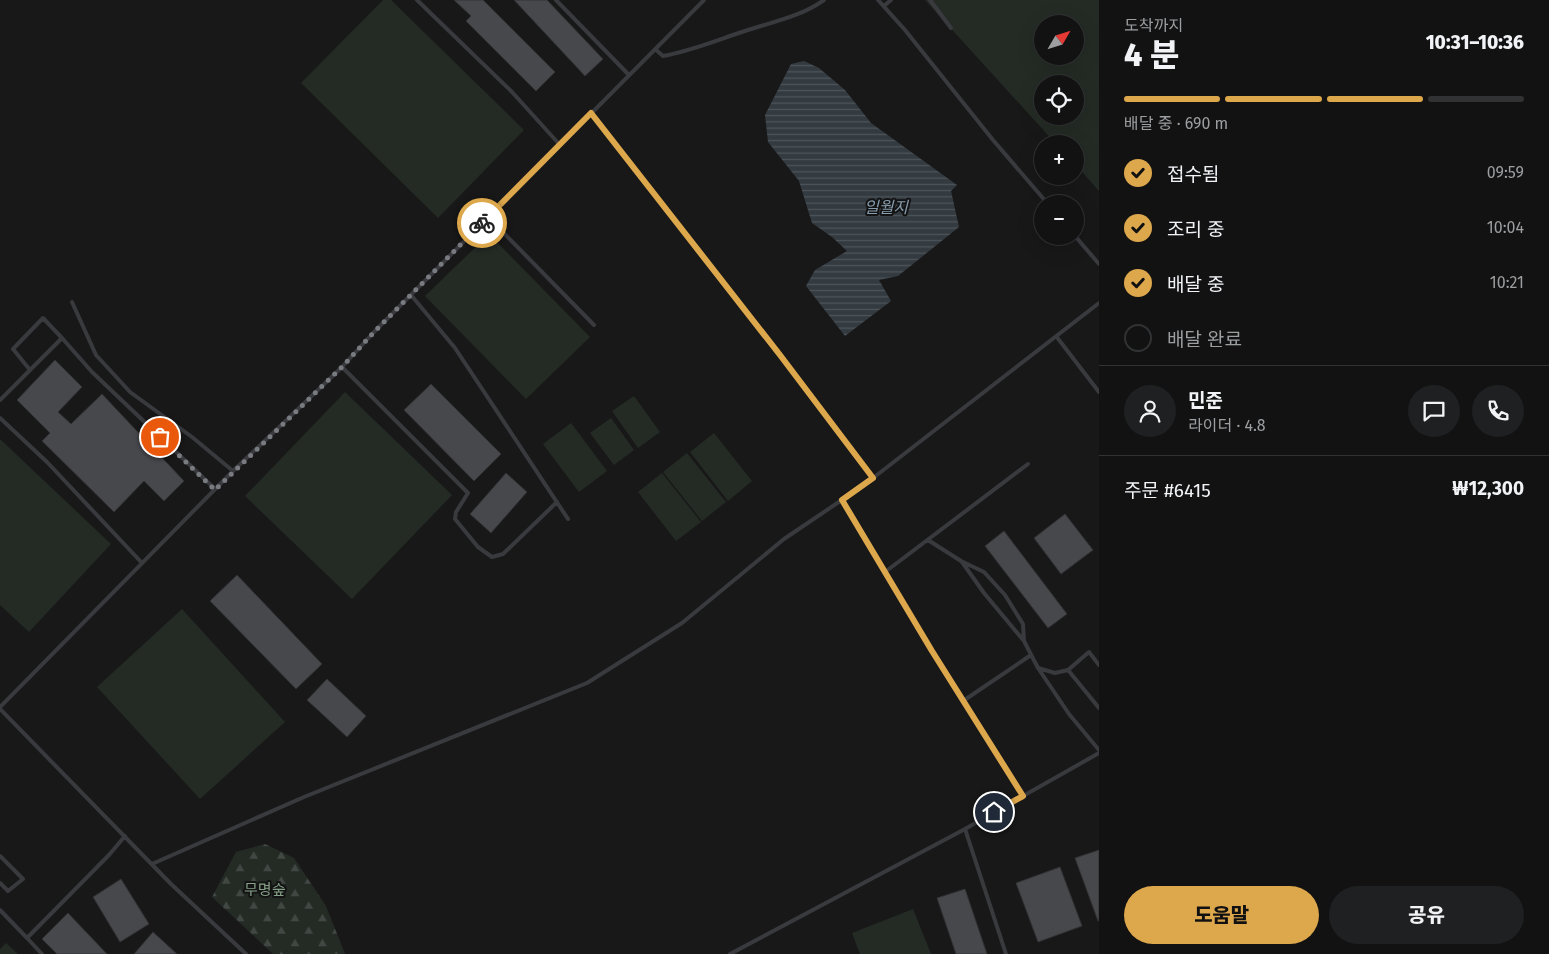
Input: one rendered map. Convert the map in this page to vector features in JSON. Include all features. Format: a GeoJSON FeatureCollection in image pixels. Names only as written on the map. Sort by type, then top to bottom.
{"type":"FeatureCollection","features":[{"type":"Feature","properties":{"kind":"lane"},"geometry":{"type":"LineString","coordinates":[[417,0],[512,92],[560,145]]}},
{"type":"Feature","properties":{"kind":"lane"},"geometry":{"type":"LineString","coordinates":[[556,0],[629,75]]}},
{"type":"Feature","properties":{"kind":"lane"},"geometry":{"type":"LineString","coordinates":[[246,954],[171,884],[0,708],[233,471],[342,367],[410,295],[704,0]]}},
{"type":"Feature","properties":{"kind":"lane"},"geometry":{"type":"LineString","coordinates":[[655,49],[663,56],[685,52],[794,16],[824,0]]}},
{"type":"Feature","properties":{"kind":"lane"},"geometry":{"type":"LineString","coordinates":[[878,0],[905,30],[993,140],[1040,195]]}},
{"type":"Feature","properties":{"kind":"lane"},"geometry":{"type":"LineString","coordinates":[[884,6],[892,0]]}},
{"type":"Feature","properties":{"kind":"lane"},"geometry":{"type":"LineString","coordinates":[[930,0],[950,28]]}},
{"type":"Feature","properties":{"kind":"lane"},"geometry":{"type":"LineString","coordinates":[[591,113],[780,355],[873,478]]}},
{"type":"Feature","properties":{"kind":"lane"},"geometry":{"type":"LineString","coordinates":[[488,217],[594,325]]}},
{"type":"Feature","properties":{"kind":"lane"},"geometry":{"type":"LineString","coordinates":[[1083,245],[1099,264]]}},
{"type":"Feature","properties":{"kind":"lane"},"geometry":{"type":"LineString","coordinates":[[410,295],[455,348],[568,518]]}},
{"type":"Feature","properties":{"kind":"lane"},"geometry":{"type":"LineString","coordinates":[[72,302],[96,356],[130,392],[192,437],[233,471]]}},
{"type":"Feature","properties":{"kind":"lane"},"geometry":{"type":"LineString","coordinates":[[152,864],[304,797],[587,683],[682,623],[784,539],[873,478],[1099,303]]}},
{"type":"Feature","properties":{"kind":"lane"},"geometry":{"type":"LineString","coordinates":[[30,370],[13,349],[43,318],[92,372],[215,490]]}},
{"type":"Feature","properties":{"kind":"lane"},"geometry":{"type":"LineString","coordinates":[[1056,336],[1099,392]]}},
{"type":"Feature","properties":{"kind":"lane"},"geometry":{"type":"LineString","coordinates":[[0,400],[62,338]]}},
{"type":"Feature","properties":{"kind":"lane"},"geometry":{"type":"LineString","coordinates":[[342,367],[468,493],[456,512],[455,519],[478,547],[492,557],[503,554],[557,502]]}},
{"type":"Feature","properties":{"kind":"lane"},"geometry":{"type":"LineString","coordinates":[[0,418],[48,462],[142,563]]}},
{"type":"Feature","properties":{"kind":"lane"},"geometry":{"type":"LineString","coordinates":[[885,572],[1028,464]]}},
{"type":"Feature","properties":{"kind":"lane"},"geometry":{"type":"LineString","coordinates":[[842,500],[963,701],[1023,796]]}},
{"type":"Feature","properties":{"kind":"lane"},"geometry":{"type":"LineString","coordinates":[[928,540],[961,561],[984,572],[1005,595],[1022,624],[1024,641]]}},
{"type":"Feature","properties":{"kind":"lane"},"geometry":{"type":"LineString","coordinates":[[730,954],[965,829],[1099,751],[1069,714],[1038,668],[1024,641],[984,593],[961,561]]}},
{"type":"Feature","properties":{"kind":"lane"},"geometry":{"type":"LineString","coordinates":[[1038,668],[1055,673],[1068,670],[1090,652],[1099,665]]}},
{"type":"Feature","properties":{"kind":"lane"},"geometry":{"type":"LineString","coordinates":[[963,701],[1031,655]]}},
{"type":"Feature","properties":{"kind":"lane"},"geometry":{"type":"LineString","coordinates":[[1068,670],[1099,708]]}},
{"type":"Feature","properties":{"kind":"lane"},"geometry":{"type":"LineString","coordinates":[[965,829],[1006,954]]}},
{"type":"Feature","properties":{"kind":"lane"},"geometry":{"type":"LineString","coordinates":[[27,938],[109,855],[125,836]]}},
{"type":"Feature","properties":{"kind":"lane"},"geometry":{"type":"LineString","coordinates":[[0,856],[23,880],[8,891],[0,883]]}},
{"type":"Feature","properties":{"kind":"lane"},"geometry":{"type":"LineString","coordinates":[[0,910],[42,954]]}},
{"type":"Feature","properties":{"kind":"green space"},"geometry":{"type":"Polygon","coordinates":[[[383,0],[391,0],[524,130],[438,218],[301,83],[383,0]]]}},
{"type":"Feature","properties":{"kind":"green space"},"geometry":{"type":"Polygon","coordinates":[[[925,0],[1099,0],[1099,191],[1084,174],[1084,135],[1048,135],[1039,125],[1084,125],[1084,75],[1034,75],[1034,120],[925,0]]]}},
{"type":"Feature","properties":{"kind":"green space"},"geometry":{"type":"Polygon","coordinates":[[[489,234],[590,337],[526,399],[425,296],[489,234]]]}},
{"type":"Feature","properties":{"kind":"green space"},"geometry":{"type":"Polygon","coordinates":[[[345,392],[452,495],[352,599],[245,496],[345,392]]]}},
{"type":"Feature","properties":{"kind":"green space"},"geometry":{"type":"Polygon","coordinates":[[[634,396],[660,432],[638,448],[612,411],[634,396]]]}},
{"type":"Feature","properties":{"kind":"green space"},"geometry":{"type":"Polygon","coordinates":[[[611,418],[634,450],[614,465],[590,433],[611,418]]]}},
{"type":"Feature","properties":{"kind":"green space"},"geometry":{"type":"Polygon","coordinates":[[[571,423],[607,471],[579,492],[543,444],[571,423]]]}},
{"type":"Feature","properties":{"kind":"green space"},"geometry":{"type":"Polygon","coordinates":[[[714,433],[752,481],[728,501],[690,452],[714,433]]]}},
{"type":"Feature","properties":{"kind":"green space"},"geometry":{"type":"Polygon","coordinates":[[[0,439],[111,544],[29,632],[0,605],[0,439]]]}},
{"type":"Feature","properties":{"kind":"green space"},"geometry":{"type":"Polygon","coordinates":[[[687,453],[726,502],[702,521],[663,472],[687,453]]]}},
{"type":"Feature","properties":{"kind":"green space"},"geometry":{"type":"Polygon","coordinates":[[[662,473],[701,522],[676,541],[638,492],[662,473]]]}},
{"type":"Feature","properties":{"kind":"green space"},"geometry":{"type":"Polygon","coordinates":[[[182,609],[285,722],[200,799],[97,687],[182,609]]]}},
{"type":"Feature","properties":{"kind":"green space","name":"무명숲"},"geometry":{"type":"Polygon","coordinates":[[[265,844],[294,858],[326,906],[345,954],[273,954],[212,897],[236,852],[265,844]]]}},
{"type":"Feature","properties":{"kind":"green space"},"geometry":{"type":"Polygon","coordinates":[[[913,909],[931,954],[860,954],[852,933],[913,909]]]}},
{"type":"Feature","properties":{"kind":"green space"},"geometry":{"type":"Polygon","coordinates":[[[6,943],[18,954],[0,954],[0,949],[6,943]]]}},
{"type":"Feature","properties":{"kind":"water","name":"일월지"},"geometry":{"type":"Polygon","coordinates":[[[804,61],[819,68],[845,90],[871,123],[957,185],[951,191],[959,227],[898,276],[879,280],[891,301],[845,336],[806,286],[815,270],[847,251],[832,237],[812,223],[799,181],[768,142],[765,115],[791,64],[804,61]]]}},
{"type":"Feature","properties":{"kind":"building"},"geometry":{"type":"Polygon","coordinates":[[[454,0],[483,0],[555,72],[536,91],[466,21],[471,16],[454,0]]]}},
{"type":"Feature","properties":{"kind":"building"},"geometry":{"type":"Polygon","coordinates":[[[514,0],[547,0],[603,59],[585,76],[514,0]]]}},
{"type":"Feature","properties":{"kind":"building"},"geometry":{"type":"Polygon","coordinates":[[[55,360],[82,387],[58,412],[71,424],[102,394],[184,481],[164,501],[144,481],[114,512],[42,441],[50,433],[17,400],[55,360]]]}},
{"type":"Feature","properties":{"kind":"building"},"geometry":{"type":"Polygon","coordinates":[[[431,384],[501,454],[474,481],[404,410],[431,384]]]}},
{"type":"Feature","properties":{"kind":"building"},"geometry":{"type":"Polygon","coordinates":[[[506,473],[527,492],[491,533],[470,514],[506,473]]]}},
{"type":"Feature","properties":{"kind":"building"},"geometry":{"type":"Polygon","coordinates":[[[1065,514],[1093,550],[1061,574],[1034,538],[1065,514]]]}},
{"type":"Feature","properties":{"kind":"building"},"geometry":{"type":"Polygon","coordinates":[[[1004,531],[1067,614],[1048,628],[985,546],[1004,531]]]}},
{"type":"Feature","properties":{"kind":"building"},"geometry":{"type":"Polygon","coordinates":[[[237,575],[322,664],[296,689],[210,601],[237,575]]]}},
{"type":"Feature","properties":{"kind":"building"},"geometry":{"type":"Polygon","coordinates":[[[327,679],[366,716],[347,737],[307,700],[327,679]]]}},
{"type":"Feature","properties":{"kind":"building"},"geometry":{"type":"Polygon","coordinates":[[[1099,850],[1099,921],[1098,921],[1075,858],[1099,850]]]}},
{"type":"Feature","properties":{"kind":"building"},"geometry":{"type":"Polygon","coordinates":[[[1060,867],[1082,926],[1038,942],[1016,883],[1060,867]]]}},
{"type":"Feature","properties":{"kind":"building"},"geometry":{"type":"Polygon","coordinates":[[[121,879],[149,924],[120,942],[93,897],[121,879]]]}},
{"type":"Feature","properties":{"kind":"building"},"geometry":{"type":"Polygon","coordinates":[[[965,889],[987,954],[956,954],[937,898],[965,889]]]}},
{"type":"Feature","properties":{"kind":"building"},"geometry":{"type":"Polygon","coordinates":[[[68,913],[107,954],[57,954],[42,939],[68,913]]]}},
{"type":"Feature","properties":{"kind":"building"},"geometry":{"type":"Polygon","coordinates":[[[153,932],[177,954],[134,954],[153,932]]]}},
{"type":"Feature","properties":{"kind":"way so far"},"geometry":{"type":"LineString","coordinates":[[160,437],[215,490],[342,367],[482,223]]}},
{"type":"Feature","properties":{"kind":"route"},"geometry":{"type":"LineString","coordinates":[[482,223],[591,113],[780,355],[873,478],[842,500],[932,651],[1023,796],[994,812]]}}]}
